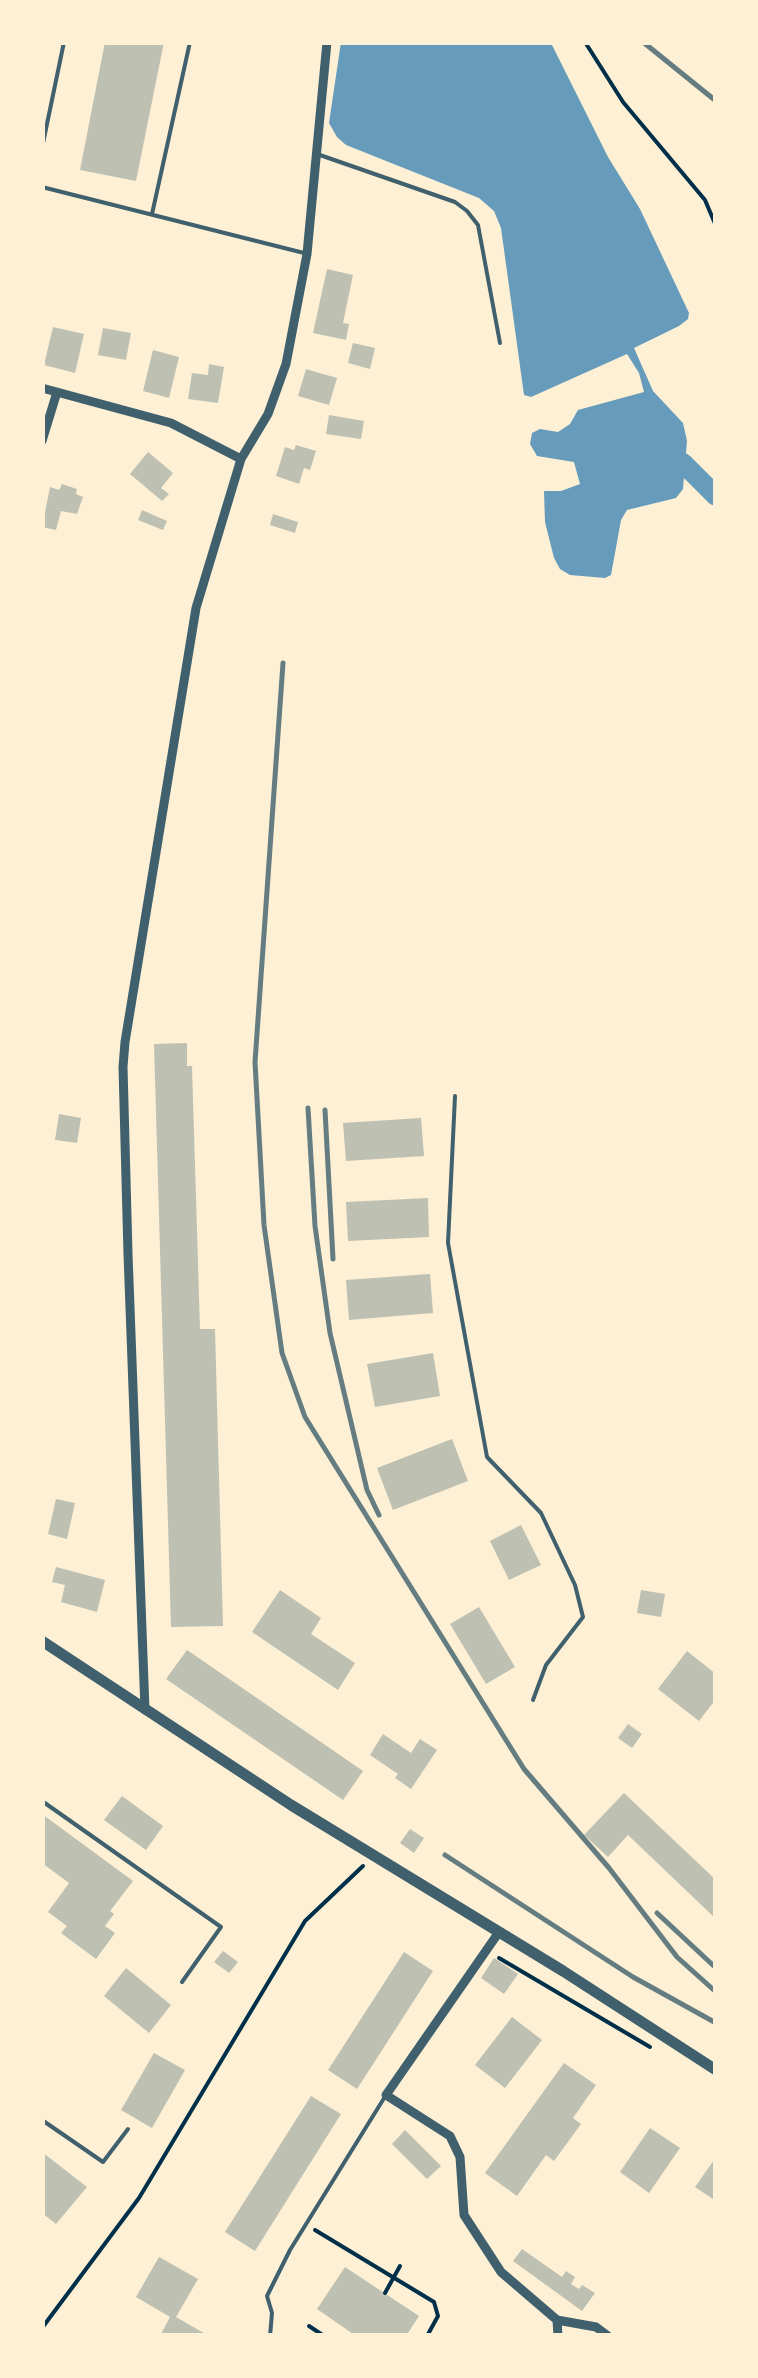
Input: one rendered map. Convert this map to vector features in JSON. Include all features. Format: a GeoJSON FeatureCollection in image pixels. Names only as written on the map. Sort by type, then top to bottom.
{"type":"FeatureCollection","features":[{"type":"Feature","properties":{"kind":"street"},"geometry":{"type":"LineString","coordinates":[[144,1710],[123,1067],[190,638],[241,459],[268,414],[286,364],[307,254],[328,42]]}},
{"type":"Feature","properties":{"kind":"street"},"geometry":{"type":"LineString","coordinates":[[42,388],[171,424],[241,459]]}},
{"type":"Feature","properties":{"kind":"street"},"geometry":{"type":"LineString","coordinates":[[42,441],[57,392]]}},
{"type":"Feature","properties":{"kind":"street"},"geometry":{"type":"LineString","coordinates":[[42,1641],[144,1710],[716,2070]]}},
{"type":"Feature","properties":{"kind":"street"},"geometry":{"type":"LineString","coordinates":[[499,1932],[386,2095],[450,2136],[460,2157],[464,2215],[501,2272],[556,2320],[596,2328],[608,2336]]}},
{"type":"Feature","properties":{"kind":"street"},"geometry":{"type":"LineString","coordinates":[[556,2320],[558,2336]]}},
{"type":"Feature","properties":{"kind":"lane"},"geometry":{"type":"LineString","coordinates":[[42,148],[64,42]]}},
{"type":"Feature","properties":{"kind":"lane"},"geometry":{"type":"LineString","coordinates":[[152,214],[190,42]]}},
{"type":"Feature","properties":{"kind":"lane"},"geometry":{"type":"LineString","coordinates":[[317,154],[455,202],[468,211],[481,236],[500,342]]}},
{"type":"Feature","properties":{"kind":"lane"},"geometry":{"type":"LineString","coordinates":[[42,186],[307,254]]}},
{"type":"Feature","properties":{"kind":"lane"},"geometry":{"type":"LineString","coordinates":[[455,1096],[448,1243],[487,1456],[542,1512],[575,1585],[583,1616],[546,1665],[533,1700]]}},
{"type":"Feature","properties":{"kind":"lane"},"geometry":{"type":"LineString","coordinates":[[42,1801],[221,1927],[182,1982]]}},
{"type":"Feature","properties":{"kind":"lane"},"geometry":{"type":"LineString","coordinates":[[270,2336],[272,2313],[267,2296],[306,2224],[386,2095]]}},
{"type":"Feature","properties":{"kind":"lane"},"geometry":{"type":"LineString","coordinates":[[42,2120],[103,2162],[128,2128]]}},
{"type":"Feature","properties":{"kind":"path"},"geometry":{"type":"LineString","coordinates":[[585,42],[623,102],[704,200],[716,226]]}},
{"type":"Feature","properties":{"kind":"path"},"geometry":{"type":"LineString","coordinates":[[42,2328],[139,2198],[305,1921],[374,1856]]}},
{"type":"Feature","properties":{"kind":"path"},"geometry":{"type":"LineString","coordinates":[[486,1951],[656,2049]]}},
{"type":"Feature","properties":{"kind":"path"},"geometry":{"type":"LineString","coordinates":[[306,2224],[434,2302],[438,2316],[428,2336]]}},
{"type":"Feature","properties":{"kind":"path"},"geometry":{"type":"LineString","coordinates":[[385,2293],[400,2266]]}},
{"type":"Feature","properties":{"kind":"path"},"geometry":{"type":"LineString","coordinates":[[309,2326],[324,2336]]}},
{"type":"Feature","properties":{"kind":"water"},"geometry":{"type":"Polygon","coordinates":[[[341,42],[551,43],[608,157],[640,209],[689,313],[679,326],[634,348],[653,391],[683,423],[687,441],[683,489],[676,498],[627,510],[621,520],[611,575],[605,578],[570,575],[560,569],[545,522],[544,491],[561,491],[580,484],[574,462],[537,456],[530,444],[532,433],[540,429],[558,432],[570,424],[578,410],[644,392],[639,373],[627,354],[531,397],[524,395],[501,228],[494,211],[479,198],[346,145],[337,137],[329,123],[341,42]]]}},
{"type":"Feature","properties":{"kind":"building"},"geometry":{"type":"Polygon","coordinates":[[[105,42],[164,42],[136,181],[80,170],[105,42]]]}},
{"type":"Feature","properties":{"kind":"building"},"geometry":{"type":"Polygon","coordinates":[[[327,269],[353,275],[343,323],[349,324],[346,340],[313,333],[327,269]]]}},
{"type":"Feature","properties":{"kind":"building"},"geometry":{"type":"Polygon","coordinates":[[[53,327],[84,334],[75,373],[44,365],[53,327]]]}},
{"type":"Feature","properties":{"kind":"building"},"geometry":{"type":"Polygon","coordinates":[[[103,328],[131,333],[126,360],[98,355],[103,328]]]}},
{"type":"Feature","properties":{"kind":"building"},"geometry":{"type":"Polygon","coordinates":[[[353,343],[375,348],[370,369],[348,363],[353,343]]]}},
{"type":"Feature","properties":{"kind":"building"},"geometry":{"type":"Polygon","coordinates":[[[153,350],[179,357],[169,398],[143,391],[153,350]]]}},
{"type":"Feature","properties":{"kind":"building"},"geometry":{"type":"Polygon","coordinates":[[[209,364],[224,367],[218,403],[188,399],[192,373],[208,375],[209,364]]]}},
{"type":"Feature","properties":{"kind":"building"},"geometry":{"type":"Polygon","coordinates":[[[306,369],[337,378],[329,405],[298,396],[306,369]]]}},
{"type":"Feature","properties":{"kind":"building"},"geometry":{"type":"Polygon","coordinates":[[[329,415],[364,421],[361,439],[326,434],[329,415]]]}},
{"type":"Feature","properties":{"kind":"building"},"geometry":{"type":"Polygon","coordinates":[[[296,445],[316,451],[310,470],[304,468],[299,484],[276,476],[285,447],[294,450],[296,445]]]}},
{"type":"Feature","properties":{"kind":"building"},"geometry":{"type":"Polygon","coordinates":[[[148,452],[173,473],[161,488],[169,494],[162,501],[130,474],[148,452]]]}},
{"type":"Feature","properties":{"kind":"building"},"geometry":{"type":"Polygon","coordinates":[[[62,484],[77,489],[76,494],[83,497],[77,514],[61,511],[56,530],[42,527],[50,487],[59,490],[62,484]]]}},
{"type":"Feature","properties":{"kind":"building"},"geometry":{"type":"Polygon","coordinates":[[[142,510],[167,521],[163,530],[138,520],[142,510]]]}},
{"type":"Feature","properties":{"kind":"building"},"geometry":{"type":"Polygon","coordinates":[[[273,514],[298,522],[295,533],[270,525],[273,514]]]}},
{"type":"Feature","properties":{"kind":"building"},"geometry":{"type":"Polygon","coordinates":[[[187,1043],[187,1066],[192,1066],[200,1329],[215,1329],[223,1626],[171,1627],[154,1044],[187,1043]]]}},
{"type":"Feature","properties":{"kind":"building"},"geometry":{"type":"Polygon","coordinates":[[[59,1114],[81,1118],[77,1143],[55,1140],[59,1114]]]}},
{"type":"Feature","properties":{"kind":"building"},"geometry":{"type":"Polygon","coordinates":[[[421,1118],[424,1156],[346,1161],[343,1123],[421,1118]]]}},
{"type":"Feature","properties":{"kind":"building"},"geometry":{"type":"Polygon","coordinates":[[[428,1198],[429,1237],[348,1241],[346,1202],[428,1198]]]}},
{"type":"Feature","properties":{"kind":"building"},"geometry":{"type":"Polygon","coordinates":[[[430,1274],[433,1313],[349,1320],[346,1280],[430,1274]]]}},
{"type":"Feature","properties":{"kind":"building"},"geometry":{"type":"Polygon","coordinates":[[[433,1353],[440,1396],[375,1407],[367,1364],[433,1353]]]}},
{"type":"Feature","properties":{"kind":"building"},"geometry":{"type":"Polygon","coordinates":[[[452,1439],[468,1481],[393,1510],[377,1468],[452,1439]]]}},
{"type":"Feature","properties":{"kind":"building"},"geometry":{"type":"Polygon","coordinates":[[[56,1499],[75,1503],[67,1539],[48,1534],[56,1499]]]}},
{"type":"Feature","properties":{"kind":"building"},"geometry":{"type":"Polygon","coordinates":[[[521,1525],[541,1565],[509,1580],[490,1541],[521,1525]]]}},
{"type":"Feature","properties":{"kind":"building"},"geometry":{"type":"Polygon","coordinates":[[[56,1567],[105,1580],[97,1612],[61,1602],[65,1585],[52,1582],[56,1567]]]}},
{"type":"Feature","properties":{"kind":"building"},"geometry":{"type":"Polygon","coordinates":[[[280,1590],[321,1618],[311,1634],[355,1663],[338,1690],[252,1632],[280,1590]]]}},
{"type":"Feature","properties":{"kind":"building"},"geometry":{"type":"Polygon","coordinates":[[[641,1590],[665,1594],[661,1617],[637,1613],[641,1590]]]}},
{"type":"Feature","properties":{"kind":"building"},"geometry":{"type":"Polygon","coordinates":[[[479,1607],[515,1667],[486,1684],[450,1624],[479,1607]]]}},
{"type":"Feature","properties":{"kind":"building"},"geometry":{"type":"Polygon","coordinates":[[[187,1650],[363,1771],[343,1800],[166,1679],[187,1650]]]}},
{"type":"Feature","properties":{"kind":"building"},"geometry":{"type":"Polygon","coordinates":[[[687,1651],[716,1674],[716,1699],[699,1721],[658,1689],[687,1651]]]}},
{"type":"Feature","properties":{"kind":"building"},"geometry":{"type":"Polygon","coordinates":[[[628,1724],[642,1734],[632,1748],[618,1738],[628,1724]]]}},
{"type":"Feature","properties":{"kind":"building"},"geometry":{"type":"Polygon","coordinates":[[[383,1734],[411,1753],[420,1739],[437,1750],[411,1789],[395,1778],[398,1774],[370,1755],[383,1734]]]}},
{"type":"Feature","properties":{"kind":"building"},"geometry":{"type":"Polygon","coordinates":[[[624,1793],[716,1880],[716,1919],[628,1835],[608,1857],[584,1835],[624,1793]]]}},
{"type":"Feature","properties":{"kind":"building"},"geometry":{"type":"Polygon","coordinates":[[[122,1796],[163,1826],[146,1850],[104,1820],[122,1796]]]}},
{"type":"Feature","properties":{"kind":"building"},"geometry":{"type":"Polygon","coordinates":[[[42,1814],[133,1881],[110,1911],[114,1914],[105,1926],[115,1933],[96,1959],[61,1933],[67,1926],[48,1912],[69,1883],[42,1863],[42,1814]]]}},
{"type":"Feature","properties":{"kind":"building"},"geometry":{"type":"Polygon","coordinates":[[[410,1829],[424,1838],[414,1853],[400,1843],[410,1829]]]}},
{"type":"Feature","properties":{"kind":"building"},"geometry":{"type":"Polygon","coordinates":[[[223,1951],[238,1962],[229,1973],[214,1962],[223,1951]]]}},
{"type":"Feature","properties":{"kind":"building"},"geometry":{"type":"Polygon","coordinates":[[[404,1952],[433,1971],[357,2089],[328,2070],[404,1952]]]}},
{"type":"Feature","properties":{"kind":"building"},"geometry":{"type":"Polygon","coordinates":[[[494,1958],[518,1974],[504,1994],[481,1978],[494,1958]]]}},
{"type":"Feature","properties":{"kind":"building"},"geometry":{"type":"Polygon","coordinates":[[[126,1968],[171,2005],[149,2033],[104,1996],[126,1968]]]}},
{"type":"Feature","properties":{"kind":"building"},"geometry":{"type":"Polygon","coordinates":[[[512,2017],[542,2040],[505,2088],[475,2065],[512,2017]]]}},
{"type":"Feature","properties":{"kind":"building"},"geometry":{"type":"Polygon","coordinates":[[[154,2053],[185,2070],[152,2128],[121,2110],[154,2053]]]}},
{"type":"Feature","properties":{"kind":"building"},"geometry":{"type":"Polygon","coordinates":[[[564,2063],[596,2085],[573,2118],[581,2124],[554,2161],[546,2155],[517,2196],[485,2173],[564,2063]]]}},
{"type":"Feature","properties":{"kind":"building"},"geometry":{"type":"Polygon","coordinates":[[[311,2096],[341,2114],[255,2251],[225,2232],[311,2096]]]}},
{"type":"Feature","properties":{"kind":"building"},"geometry":{"type":"Polygon","coordinates":[[[650,2128],[680,2148],[649,2193],[620,2172],[650,2128]]]}},
{"type":"Feature","properties":{"kind":"building"},"geometry":{"type":"Polygon","coordinates":[[[405,2130],[441,2166],[427,2179],[392,2144],[405,2130]]]}},
{"type":"Feature","properties":{"kind":"building"},"geometry":{"type":"Polygon","coordinates":[[[42,2152],[87,2187],[56,2224],[42,2213],[42,2152]]]}},
{"type":"Feature","properties":{"kind":"building"},"geometry":{"type":"Polygon","coordinates":[[[716,2157],[716,2201],[695,2187],[716,2157]]]}},
{"type":"Feature","properties":{"kind":"building"},"geometry":{"type":"Polygon","coordinates":[[[522,2249],[562,2277],[566,2271],[575,2277],[571,2284],[579,2289],[582,2285],[595,2293],[582,2311],[513,2261],[522,2249]]]}},
{"type":"Feature","properties":{"kind":"building"},"geometry":{"type":"Polygon","coordinates":[[[159,2257],[198,2279],[176,2317],[209,2336],[160,2336],[170,2317],[136,2297],[159,2257]]]}},
{"type":"Feature","properties":{"kind":"building"},"geometry":{"type":"Polygon","coordinates":[[[345,2267],[419,2316],[406,2336],[356,2336],[317,2309],[345,2267]]]}},
{"type":"Feature","properties":{"kind":"waterway"},"geometry":{"type":"LineString","coordinates":[[683,463],[716,496]]}},
{"type":"Feature","properties":{"kind":"railway"},"geometry":{"type":"LineString","coordinates":[[643,42],[716,101]]}},
{"type":"Feature","properties":{"kind":"railway"},"geometry":{"type":"LineString","coordinates":[[283,663],[255,1062],[264,1225],[282,1353],[305,1417],[524,1769],[609,1868],[677,1957],[716,1992]]}},
{"type":"Feature","properties":{"kind":"railway"},"geometry":{"type":"LineString","coordinates":[[308,1108],[315,1226],[330,1333],[367,1490],[379,1515]]}},
{"type":"Feature","properties":{"kind":"railway"},"geometry":{"type":"LineString","coordinates":[[325,1110],[333,1259]]}},
{"type":"Feature","properties":{"kind":"railway"},"geometry":{"type":"LineString","coordinates":[[445,1855],[633,1977],[716,2023]]}},
{"type":"Feature","properties":{"kind":"railway"},"geometry":{"type":"LineString","coordinates":[[657,1913],[716,1968]]}}]}
